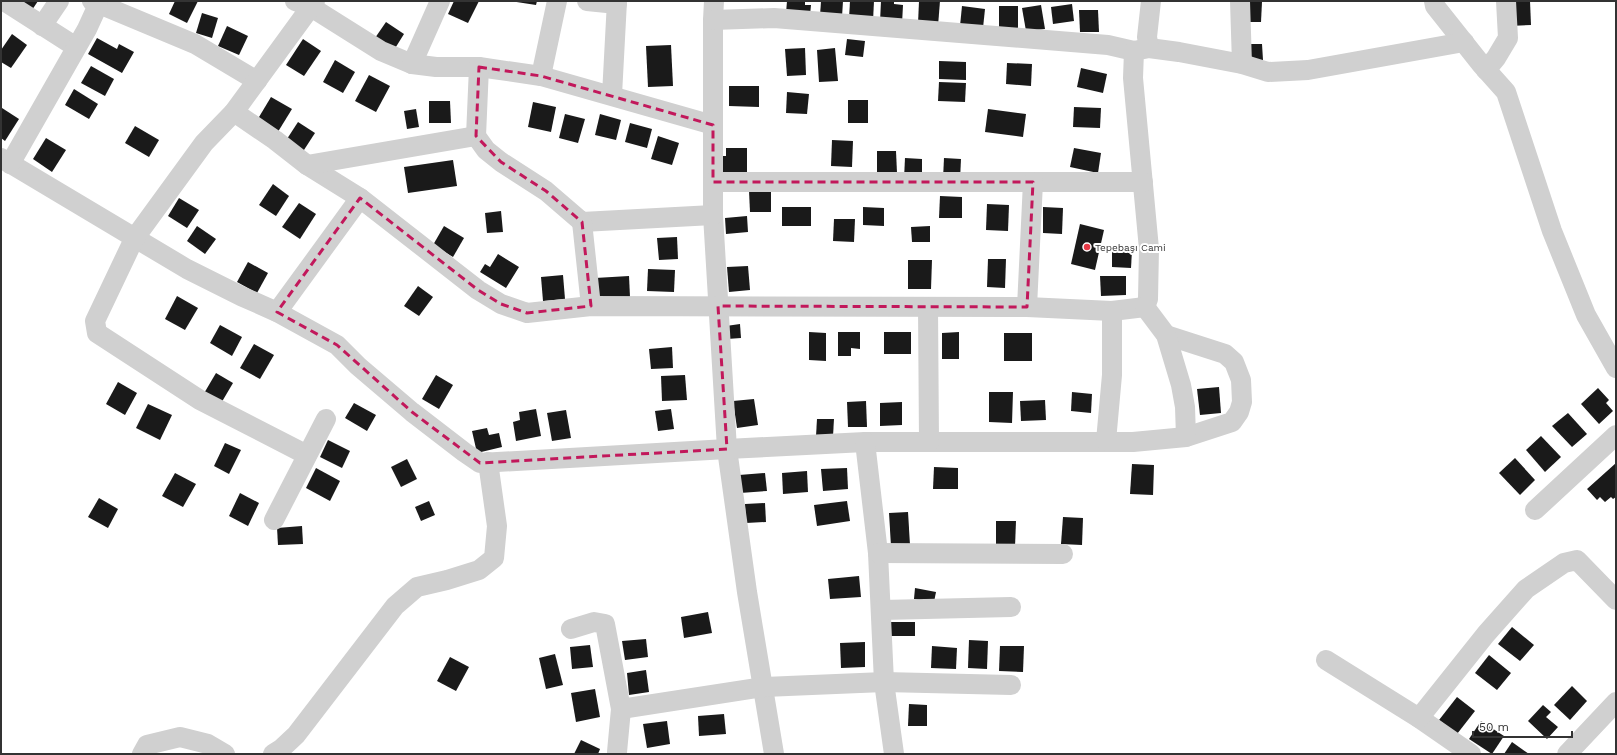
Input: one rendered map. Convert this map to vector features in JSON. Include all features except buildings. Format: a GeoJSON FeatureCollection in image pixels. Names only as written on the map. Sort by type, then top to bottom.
{"type":"FeatureCollection","features":[{"type":"Feature","properties":{"kind":"street"},"geometry":{"type":"LineString","coordinates":[[4,1],[76,47]]}},
{"type":"Feature","properties":{"kind":"street"},"geometry":{"type":"LineString","coordinates":[[42,26],[59,1]]}},
{"type":"Feature","properties":{"kind":"street"},"geometry":{"type":"LineString","coordinates":[[412,64],[440,1]]}},
{"type":"Feature","properties":{"kind":"street"},"geometry":{"type":"LineString","coordinates":[[541,76],[557,1]]}},
{"type":"Feature","properties":{"kind":"street"},"geometry":{"type":"LineString","coordinates":[[587,1],[617,3],[612,95]]}},
{"type":"Feature","properties":{"kind":"street"},"geometry":{"type":"LineString","coordinates":[[1151,1],[1147,37],[1133,78],[1149,249],[1148,299],[1146,307],[1166,335],[1181,385],[1185,407],[1186,437]]}},
{"type":"Feature","properties":{"kind":"street"},"geometry":{"type":"LineString","coordinates":[[1240,1],[1242,64]]}},
{"type":"Feature","properties":{"kind":"street"},"geometry":{"type":"LineString","coordinates":[[1434,1],[1435,6],[1486,70],[1506,92],[1552,231],[1586,315],[1616,368]]}},
{"type":"Feature","properties":{"kind":"street"},"geometry":{"type":"LineString","coordinates":[[1486,70],[1496,58],[1508,38],[1506,1]]}},
{"type":"Feature","properties":{"kind":"street"},"geometry":{"type":"LineString","coordinates":[[257,81],[195,44],[125,14],[95,3],[76,47],[6,161],[134,239],[194,272],[277,312],[337,345],[358,366],[464,452],[480,463],[865,442],[1133,442],[1186,437],[1232,422],[1239,412],[1242,402],[1241,380],[1234,362],[1225,354],[1166,335]]}},
{"type":"Feature","properties":{"kind":"street"},"geometry":{"type":"LineString","coordinates":[[307,455],[200,400],[97,333],[95,321],[134,239],[204,143],[234,112],[257,81],[307,3],[381,50],[412,64],[436,67],[479,67],[541,76],[713,125]]}},
{"type":"Feature","properties":{"kind":"street"},"geometry":{"type":"LineString","coordinates":[[774,754],[747,592],[727,449],[712,182],[714,10],[774,18],[1179,52],[1242,64],[1268,72],[1308,70],[1464,42]]}},
{"type":"Feature","properties":{"kind":"street"},"geometry":{"type":"LineString","coordinates":[[479,67],[476,136],[486,150],[546,191],[582,222],[591,306]]}},
{"type":"Feature","properties":{"kind":"street"},"geometry":{"type":"LineString","coordinates":[[234,112],[275,140],[307,165],[360,198],[478,290],[501,304],[527,313],[591,306],[1027,307],[1112,310],[1146,307]]}},
{"type":"Feature","properties":{"kind":"street"},"geometry":{"type":"LineString","coordinates":[[307,165],[476,136]]}},
{"type":"Feature","properties":{"kind":"street"},"geometry":{"type":"LineString","coordinates":[[712,182],[1143,182]]}},
{"type":"Feature","properties":{"kind":"street"},"geometry":{"type":"LineString","coordinates":[[1027,307],[1033,182]]}},
{"type":"Feature","properties":{"kind":"street"},"geometry":{"type":"LineString","coordinates":[[277,312],[360,198]]}},
{"type":"Feature","properties":{"kind":"street"},"geometry":{"type":"LineString","coordinates":[[582,222],[713,215]]}},
{"type":"Feature","properties":{"kind":"street"},"geometry":{"type":"LineString","coordinates":[[928,307],[929,442]]}},
{"type":"Feature","properties":{"kind":"street"},"geometry":{"type":"LineString","coordinates":[[1106,442],[1112,375],[1112,310]]}},
{"type":"Feature","properties":{"kind":"street"},"geometry":{"type":"LineString","coordinates":[[274,520],[326,419]]}},
{"type":"Feature","properties":{"kind":"street"},"geometry":{"type":"LineString","coordinates":[[1535,510],[1616,435]]}},
{"type":"Feature","properties":{"kind":"street"},"geometry":{"type":"LineString","coordinates":[[865,442],[878,553],[882,610],[884,682],[894,754]]}},
{"type":"Feature","properties":{"kind":"street"},"geometry":{"type":"LineString","coordinates":[[273,754],[281,749],[296,735],[395,606],[417,587],[479,570],[494,558],[497,526],[488,462]]}},
{"type":"Feature","properties":{"kind":"street"},"geometry":{"type":"LineString","coordinates":[[878,553],[1063,554]]}},
{"type":"Feature","properties":{"kind":"street"},"geometry":{"type":"LineString","coordinates":[[1420,718],[1486,634],[1526,589],[1564,563],[1577,560],[1616,600]]}},
{"type":"Feature","properties":{"kind":"street"},"geometry":{"type":"LineString","coordinates":[[882,610],[1011,607]]}},
{"type":"Feature","properties":{"kind":"street"},"geometry":{"type":"LineString","coordinates":[[571,629],[594,622],[605,624],[621,709],[617,752]]}},
{"type":"Feature","properties":{"kind":"street"},"geometry":{"type":"LineString","coordinates":[[1326,660],[1420,718],[1471,754]]}},
{"type":"Feature","properties":{"kind":"street"},"geometry":{"type":"LineString","coordinates":[[621,709],[764,687],[884,682],[1011,685]]}},
{"type":"Feature","properties":{"kind":"street"},"geometry":{"type":"LineString","coordinates":[[1567,754],[1616,702]]}},
{"type":"Feature","properties":{"kind":"street"},"geometry":{"type":"LineString","coordinates":[[142,754],[147,745],[180,737],[208,744],[225,754]]}},
{"type":"Feature","properties":{"kind":"highlighted area"},"geometry":{"type":"Polygon","coordinates":[[[479,67],[541,76],[713,125],[713,182],[1033,182],[1027,307],[718,306],[727,449],[480,463],[412,412],[337,345],[277,312],[360,198],[478,290],[501,304],[527,313],[591,306],[582,222],[546,191],[501,162],[476,136],[479,67]]]}},
{"type":"Feature","properties":{"kind":"place","name":"Tepebaşı Cami"},"geometry":{"type":"Point","coordinates":[1087,247]}}]}
